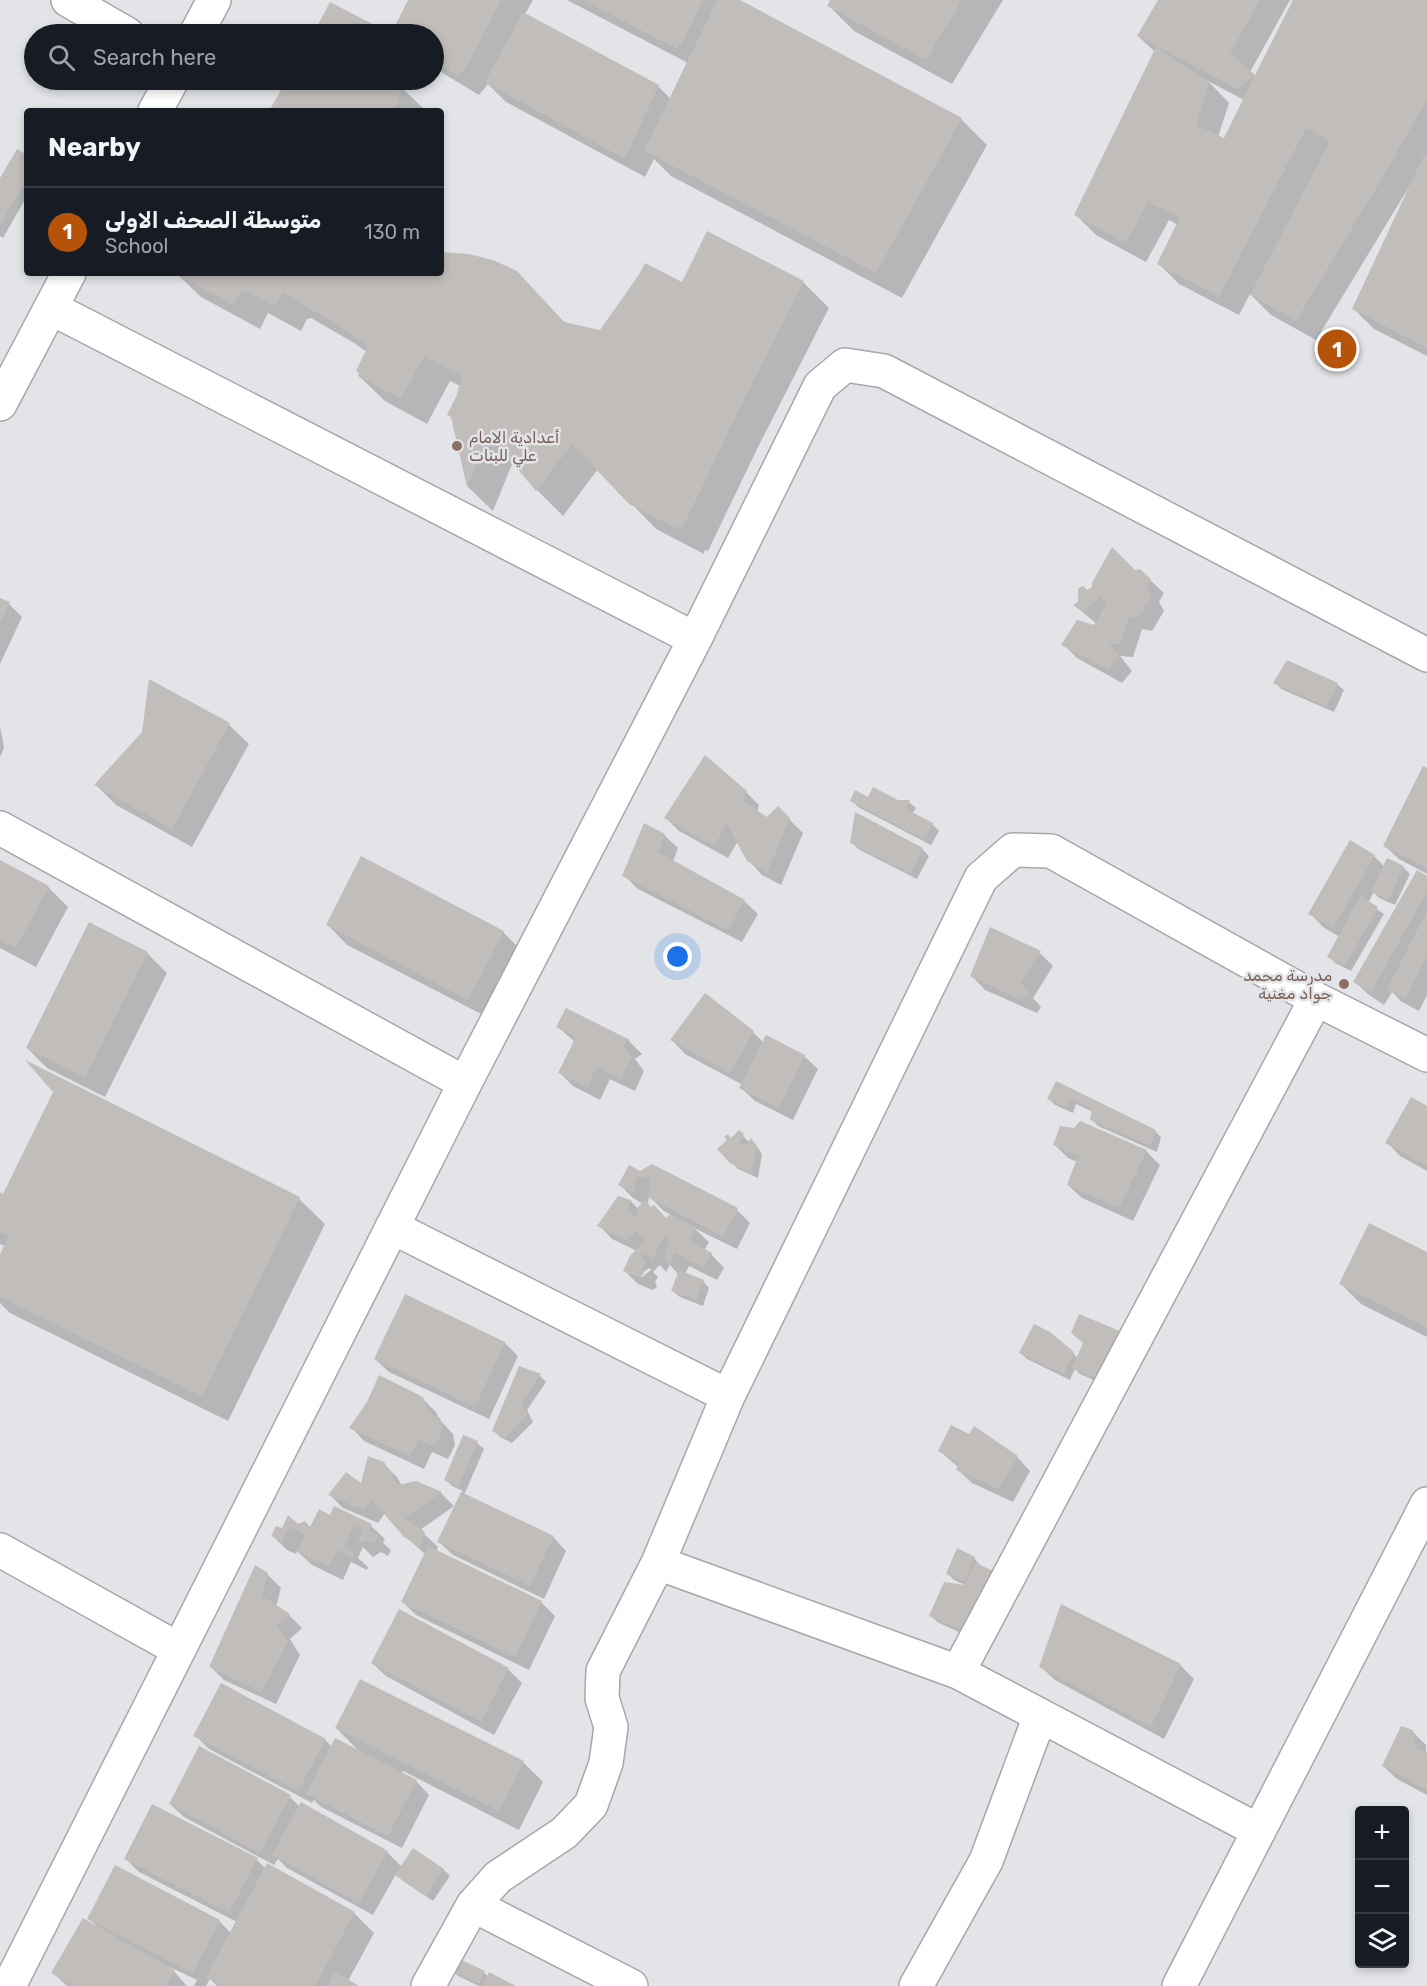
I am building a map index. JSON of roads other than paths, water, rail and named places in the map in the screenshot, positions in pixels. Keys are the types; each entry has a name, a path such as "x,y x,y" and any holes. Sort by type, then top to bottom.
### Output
{"street":[{"path":"68,0 110,24"},
{"path":"201,24 214,0"},
{"path":"157,108 167,90"},
{"path":"0,404 67,276"},
{"path":"51,308 695,639"},
{"path":"9,1986 465,1083 695,639 820,386 845,365 884,371 1427,655"},
{"path":"0,828 465,1083"},
{"path":"428,1986 473,1905 498,1877 564,1833 591,1804 606,1763 611,1726 602,1698 603,1671 658,1563 728,1396 981,878 1013,850 1051,851 1316,999 1427,1055"},
{"path":"958,1672 1316,999"},
{"path":"392,1227 728,1396"},
{"path":"1179,1986 1427,1504"},
{"path":"0,1550 178,1649"},
{"path":"658,1563 958,1672 1259,1831"},
{"path":"916,1986 986,1862 1040,1716"},
{"path":"473,1905 631,1986"}],"place":[{"name":"متوسطة الصحف الاولى","path":"1337,349"},
{"name":"أعدادية الامام علي للبنات","path":"457,446"},
{"name":"مدرسة محمد جواد مغنية","path":"1344,984"}]}
